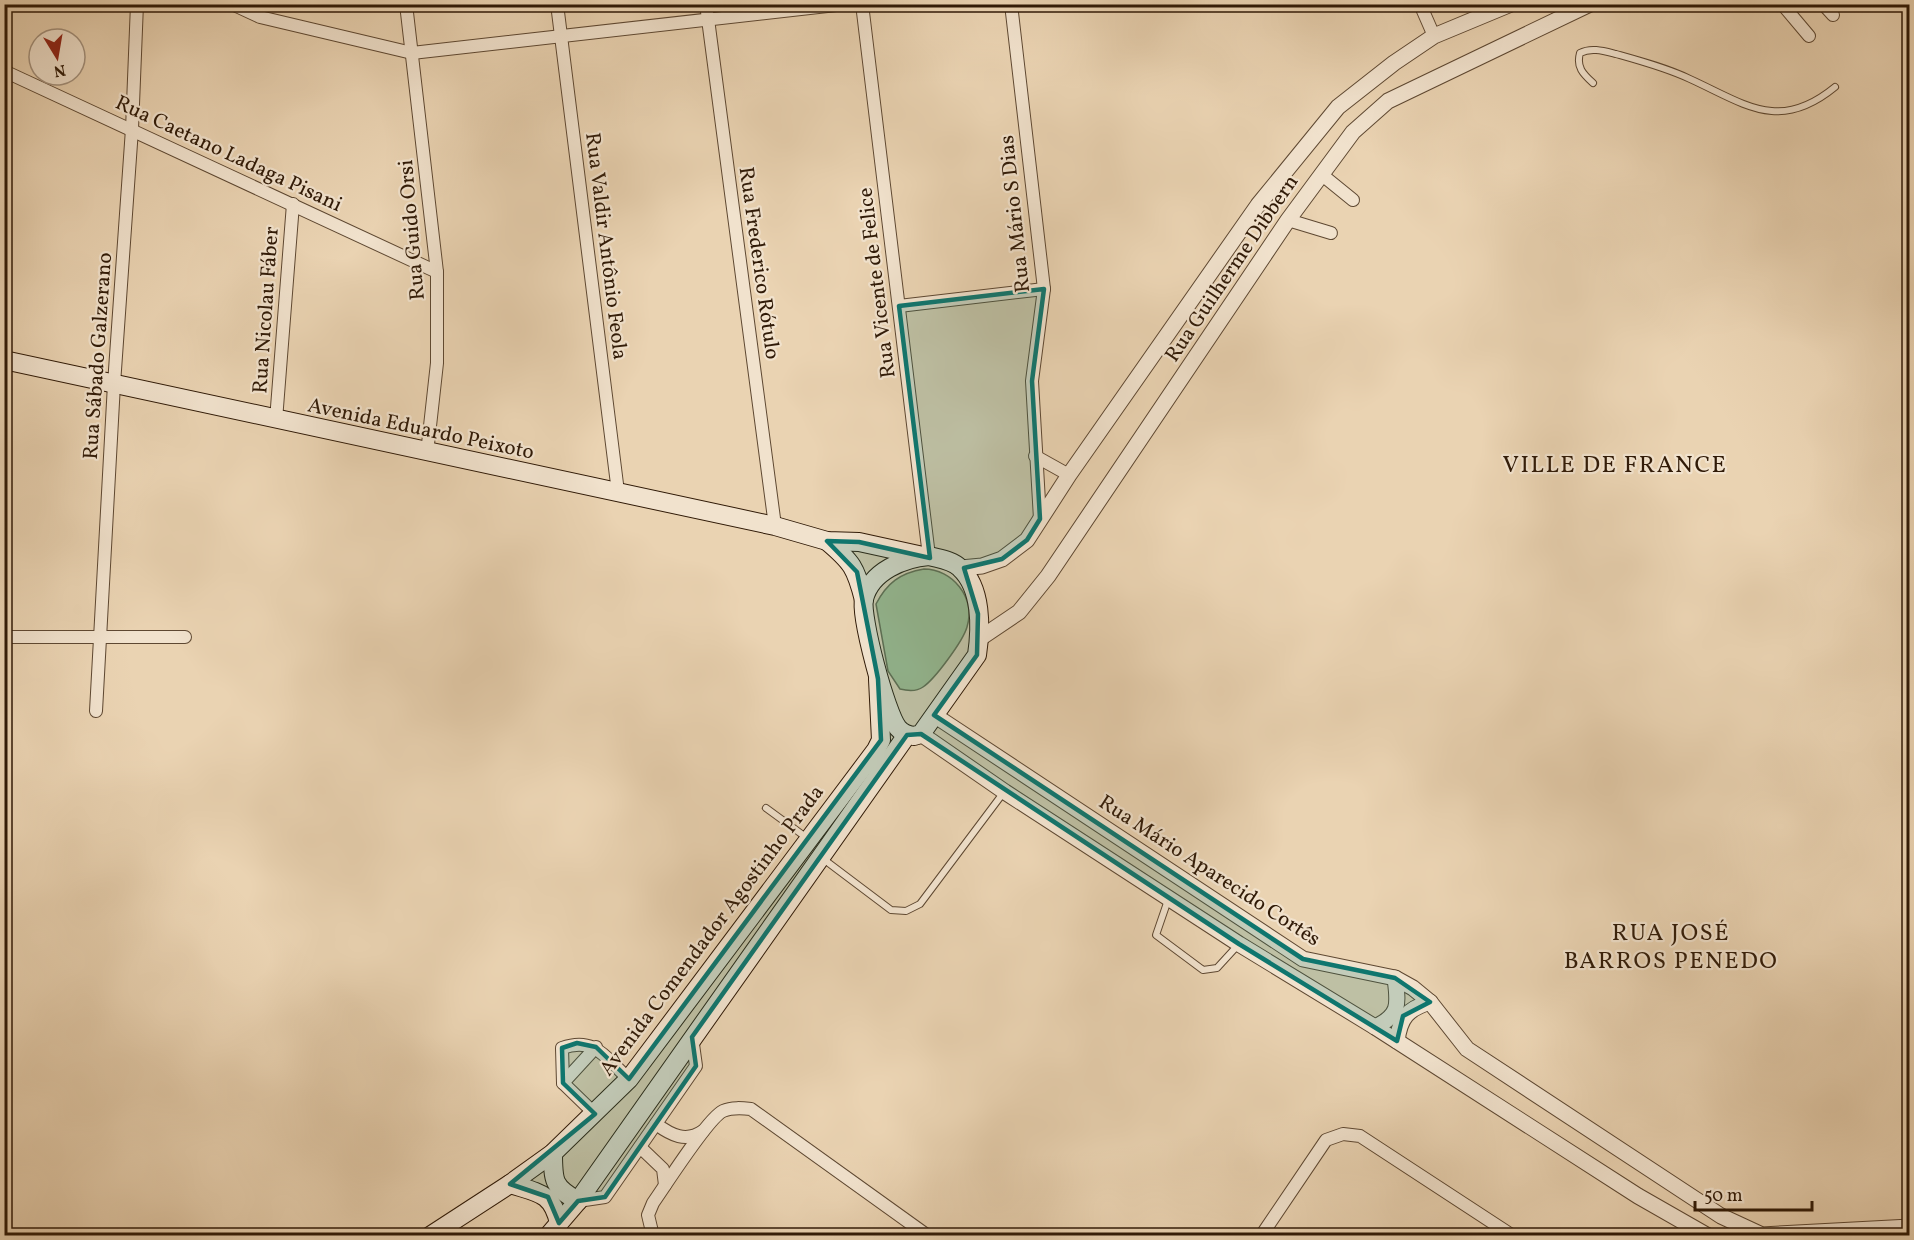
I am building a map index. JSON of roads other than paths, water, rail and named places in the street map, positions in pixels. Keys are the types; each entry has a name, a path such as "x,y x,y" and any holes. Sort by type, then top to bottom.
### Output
{"main road":[{"name":"Avenida Eduardo Peixoto","path":"4,360 427,453 775,526 827,541 859,542 926,556"},
{"name":"Avenida Eduardo Peixoto","path":"827,541 857,572 864,600"},
{"path":"926,556 950,561 961,568 975,595 979,639 976,655 934,715 914,734 893,722 878,680 864,600 873,584 886,570 903,560 926,556"},
{"name":"Avenida Comendador Agostinho Prada","path":"430,1236 553,1153 622,1077 876,750 881,740 878,680"},
{"name":"Avenida Comendador Agostinho Prada","path":"554,1229 578,1202 819,856 914,734"},
{"path":"553,1153 553,1176 557,1186 578,1202"},
{"path":"510,1184 548,1197 555,1205 554,1229"}],"street":[{"name":"Rua Sábado Galzerano","path":"96,711 114,384 132,129 137,4"},
{"path":"232,4 412,53 845,4"},
{"name":"Rua Guido Orsi","path":"406,4 437,272 436,363 427,453"},
{"name":"Rua Valdir Antônio Feola","path":"557,4 587,229 618,492"},
{"name":"Rua Frederico Rótulo","path":"706,4 775,526"},
{"name":"Rua Vicente de Felice","path":"862,4 899,306 926,556"},
{"name":"Rua Mário S Dias","path":"1011,4 1044,289 1032,381 1040,519"},
{"path":"1420,4 1434,36"},
{"name":"Rua Guilherme Dibbern","path":"961,568 982,566 1002,559 1027,540 1069,475 1292,162 1338,107 1394,63 1434,36 1511,4"},
{"name":"Rua Guilherme Dibbern","path":"979,639 1019,612 1048,576 1288,220 1353,132 1388,100 1590,4"},
{"path":"1782,4 1809,36"},
{"path":"1823,4 1833,15"},
{"name":"Rua Caetano Ladaga Pisani","path":"4,71 437,272"},
{"path":"1321,174 1353,200"},
{"name":"Rua Nicolau Fáber","path":"276,420 292,204"},
{"path":"1288,220 1331,233"},
{"path":"899,306 1044,289"},
{"path":"1035,456 1069,475"},
{"path":"4,637 185,637"},
{"name":"Rua Mário Aparecido Cortês","path":"934,715 1303,959 1395,978 1413,988 1430,1002 1467,1049 1721,1216 1762,1235 1910,1227"},
{"path":"914,734 1239,944 1375,1027 1638,1196 1708,1236"},
{"path":"1375,1027 1389,1020 1396,1010 1398,999 1395,978"},
{"path":"1397,1041 1403,1016 1414,1007 1430,1002"},
{"path":"578,1202 605,1197 656,1124 696,1066 692,1037"},
{"path":"592,1111 562,1083 562,1048 578,1042 596,1047 622,1077"},
{"path":"562,1083 596,1047"},
{"path":"653,1236 648,1215 652,1203 706,1128 722,1111 736,1108 751,1109 928,1236"},
{"path":"656,1124 672,1136 697,1135 706,1128"},
{"path":"1261,1236 1326,1140 1343,1134 1360,1136 1513,1236"},
{"path":"640,1147 663,1169 665,1185"}],"lane":[{"path":"1593,83 1582,73 1578,62 1580,53 1587,49 1610,53 1662,69 1690,79 1732,101 1768,111 1795,109 1812,102 1835,87"},
{"path":"819,856 891,910 906,911 920,904 1005,792"},
{"path":"766,808 807,838"},
{"path":"1169,897 1156,936 1203,970 1217,968 1239,944"},
{"path":"592,1111 609,1087"}],"district":[{"name":"VILLE DE FRANCE","path":"1615,464"},
{"name":"RUA JOSÉ BARROS PENEDO","path":"1671,946"}]}
